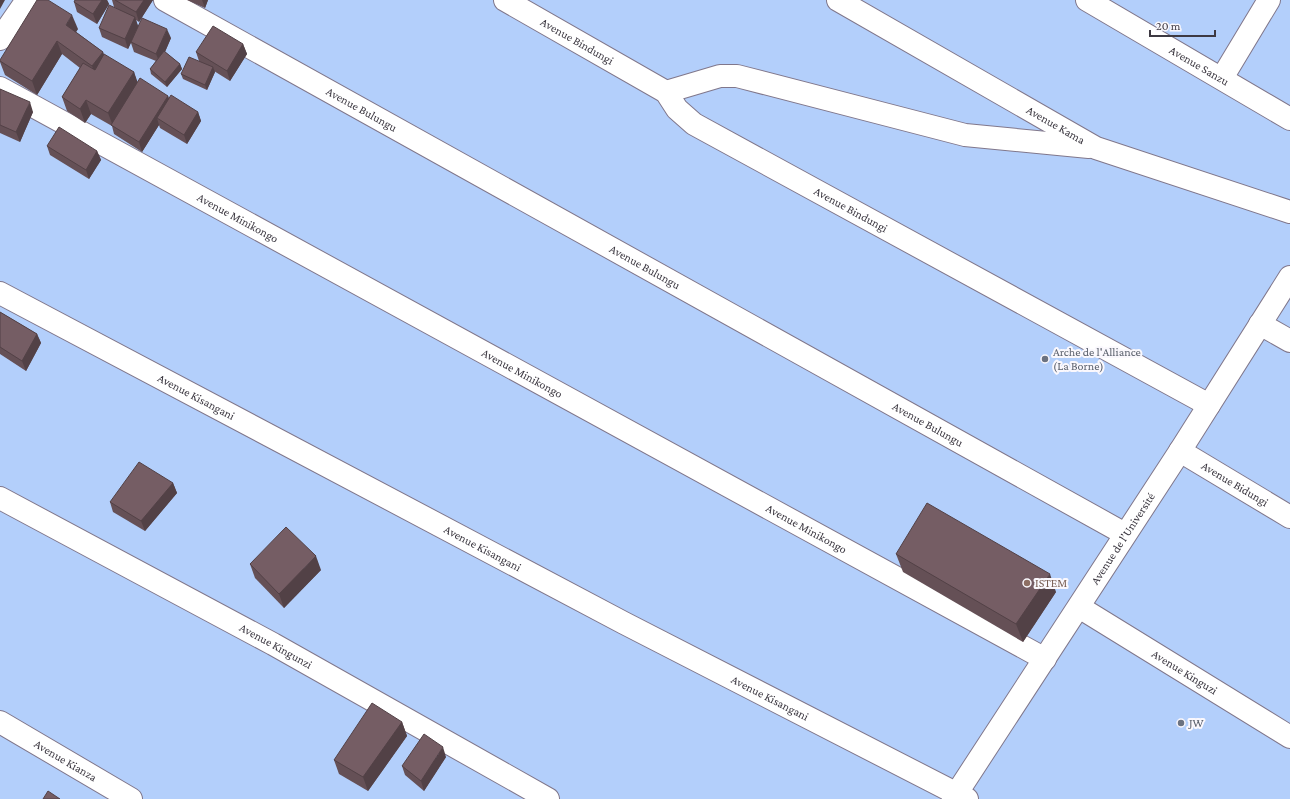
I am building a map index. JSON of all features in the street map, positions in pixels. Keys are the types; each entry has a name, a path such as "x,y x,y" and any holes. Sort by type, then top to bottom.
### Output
{"street":[{"path":"0,39 27,0"},
{"name":"Avenue Bulungu","path":"165,0 1125,534"},
{"name":"Avenue Bindungi","path":"505,0 666,92 677,109 694,124 1209,405"},
{"name":"Avenue Kama","path":"838,0 1096,148 1290,212"},
{"name":"Avenue Sanzu","path":"1087,0 1290,119"},
{"path":"1222,78 1269,0"},
{"path":"666,92 720,76 737,76 965,135 1096,148"},
{"name":"Avenue Minikongo","path":"0,88 1044,659"},
{"name":"Avenue de l’Université","path":"959,797 1044,659 1180,451 1290,277"},
{"name":"Avenue Kisangani","path":"0,293 624,623 959,797"},
{"path":"1260,324 1290,341"},
{"name":"Avenue Bidungi","path":"1180,451 1290,517"},
{"name":"Avenue Kingunzi","path":"0,498 273,644 548,799"},
{"name":"Avenue Kinguzi","path":"1079,607 1290,737"},
{"name":"Avenue Kianza","path":"0,722 131,799"}],"water":[{"path":"0,0 1290,0 1290,799 0,799"}],"building":[{"path":"37,0 48,0 72,15 66,25 103,52 92,66 57,41 32,81 0,61"},
{"path":"75,0 102,0 93,14 74,2"},
{"path":"115,0 144,0 136,12"},
{"path":"109,5 135,17 125,39 99,28"},
{"path":"142,18 167,29 156,54 131,42"},
{"path":"213,26 243,44 227,71 196,52"},
{"path":"164,51 180,64 165,82 150,69"},
{"path":"104,54 134,72 108,113 86,100 80,109 62,97 83,63 95,70"},
{"path":"189,57 213,67 205,85 181,74"},
{"path":"140,78 168,96 139,142 111,125"},
{"path":"0,89 30,102 16,132 0,125"},
{"path":"171,95 198,112 184,135 157,118"},
{"path":"59,127 97,151 86,170 47,146"},
{"path":"0,312 37,334 22,361 0,347"},
{"path":"139,462 173,483 141,521 110,502"},
{"path":"927,503 1050,574 1016,624 896,554"},
{"path":"286,527 316,556 279,594 250,564"},
{"path":"372,703 402,722 363,777 334,760"},
{"path":"424,734 443,747 421,781 402,766"},
{"path":"48,791 60,799 43,799"}],"place":[{"name":"Arche de l'Alliance (La Borne)","path":"1045,359"},
{"name":"ISTEM","path":"1027,583"},
{"name":"JW","path":"1181,723"}]}
